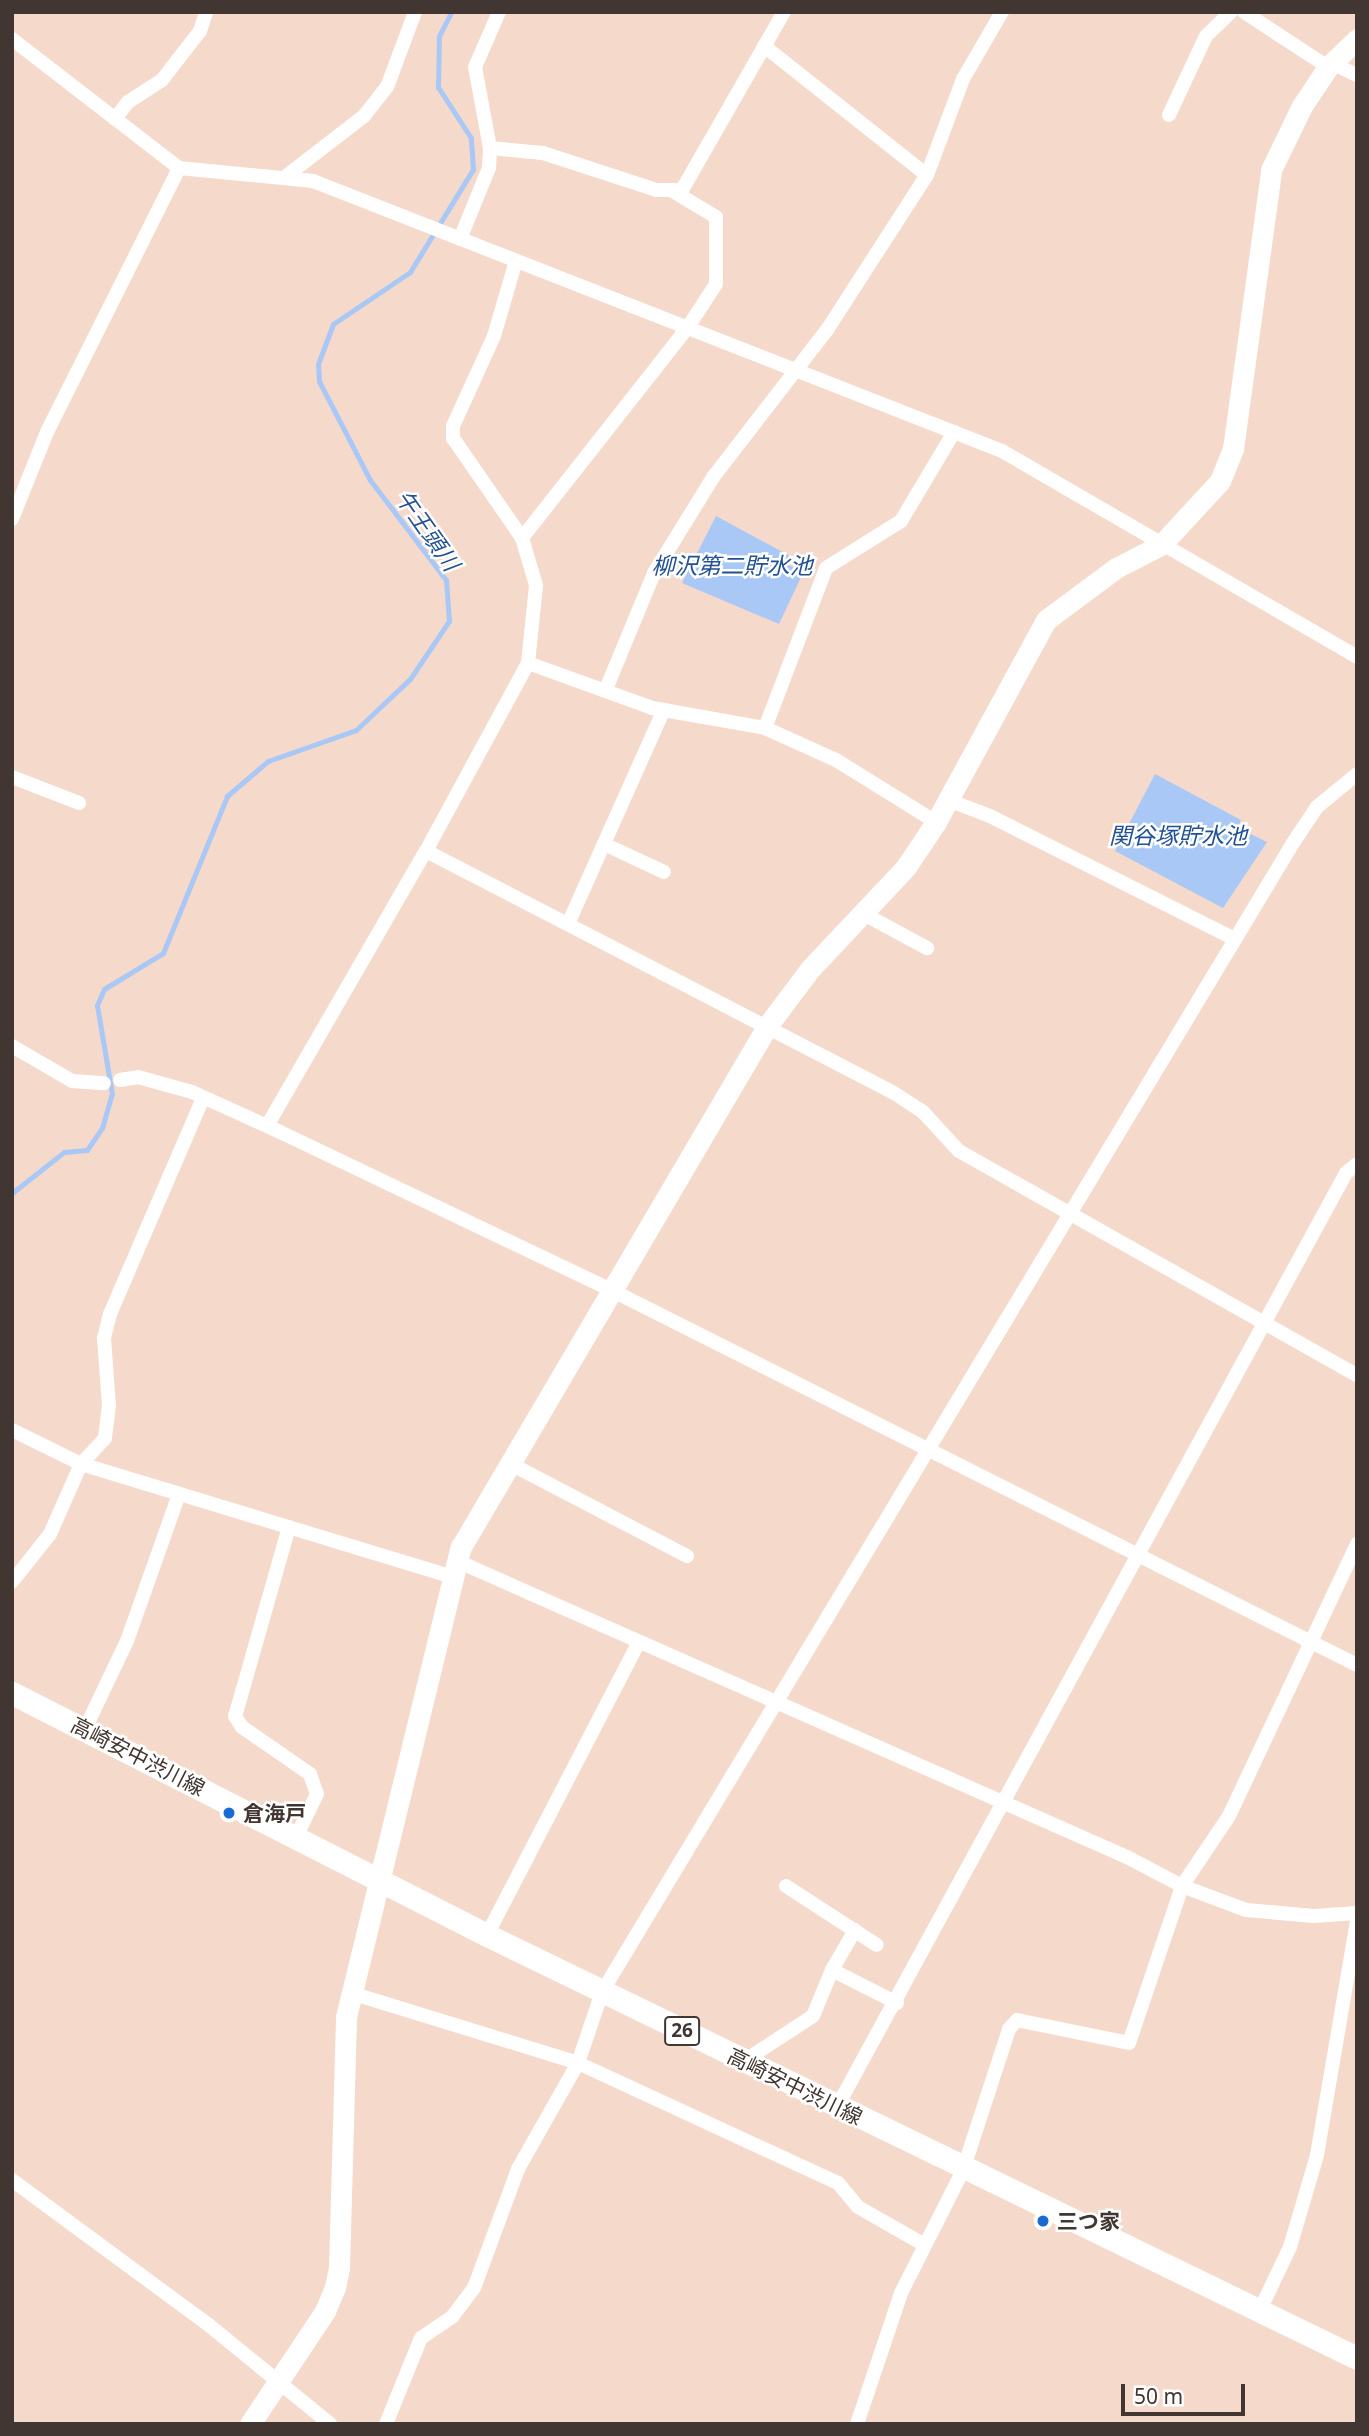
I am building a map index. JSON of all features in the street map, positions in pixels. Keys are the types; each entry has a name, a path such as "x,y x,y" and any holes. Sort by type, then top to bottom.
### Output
{"main road":[{"name":"高崎安中渋川線","path":"12,1693 297,1835 379,1880 602,1992 963,2170 1357,2358"}],"street":[{"path":"116,118 128,102 162,80 200,31 206,12"},
{"path":"285,177 364,116 387,86 415,12"},
{"path":"455,238 489,168 490,148 475,67 499,12"},
{"path":"490,148 543,153 656,190 682,190 784,12"},
{"path":"606,689 654,573 715,476 827,330 928,175 963,79 1002,12"},
{"path":"1169,115 1206,36 1231,12"},
{"path":"1244,12 1331,66 1357,75"},
{"path":"12,38 179,168 313,181 797,368 954,432 1060,483 1161,545 1357,657"},
{"path":"250,2424 325,2311 339,2268 343,2050 351,1993 454,1569 509,1463 768,1025 810,969 864,914 936,822 1046,621 1116,568 1161,545 1207,498 1228,464 1271,170 1290,127 1331,66 1357,39"},
{"path":"764,46 928,175"},
{"path":"12,519 47,432 179,168"},
{"path":"522,538 688,327 716,284 716,217 671,190"},
{"path":"267,1126 426,851 527,663 536,585 522,538 453,438 453,426 494,335 516,261"},
{"path":"765,728 826,568 901,521 954,432"},
{"path":"527,663 664,709 765,728 836,760 936,822"},
{"path":"568,924 664,709"},
{"path":"386,2424 421,2338 452,2317 474,2288 518,2169 578,2063 602,1992 1069,1212 1317,807 1357,774"},
{"path":"12,777 79,803"},
{"path":"948,800 990,816 1236,939"},
{"path":"604,844 664,872"},
{"path":"426,851 768,1025 894,1093 923,1112 959,1151 1357,1375"},
{"path":"864,914 927,948"},
{"path":"12,1046 72,1081 104,1083"},
{"path":"120,1080 138,1077 203,1098 267,1126 611,1290 1137,1557 1357,1665"},
{"path":"12,1582 50,1534 81,1464 105,1438 110,1406 104,1338 110,1314 203,1098"},
{"path":"837,2107 897,2003 1346,1173 1357,1164"},
{"path":"12,1430 81,1464 289,1527 454,1569 639,1642 1182,1886 1246,1910 1314,1916 1357,1913"},
{"path":"509,1463 687,1556"},
{"path":"85,1729 127,1641 178,1494"},
{"path":"289,1527 235,1716 242,1727 310,1774 317,1794 297,1835"},
{"path":"857,2424 922,2244 963,2170 1009,2029 1017,2020 1129,2043 1182,1886 1229,1816 1357,1544"},
{"path":"487,1935 639,1642"},
{"path":"786,1886 877,1945"},
{"path":"1259,2312 1290,2247 1317,2154 1357,1921"},
{"path":"744,2061 813,2016 832,1970 855,1930"},
{"path":"832,1970 897,2003"},
{"path":"351,1993 578,2063 838,2183 858,2207 922,2244"},
{"path":"12,2180 280,2382 330,2424"}],"water":[{"name":"柳沢第二貯水池","path":"716,516 790,556 787,564 803,573 779,624 682,583"},
{"name":"関谷塚貯水池","path":"1155,774 1241,820 1238,828 1267,842 1223,908 1115,851"}],"waterway":[{"name":"午王頭川","path":"12,1193 64,1152 87,1150 102,1128 112,1094 97,1005 104,989 163,953 227,796 268,761 356,730 410,679 449,621 446,580 370,480 319,381 318,364 333,324 410,272 473,169 471,138 438,87 439,36 451,12"}],"place":[{"name":"倉海戸","path":"229,1813"},
{"name":"三つ家","path":"1043,2221"}]}
